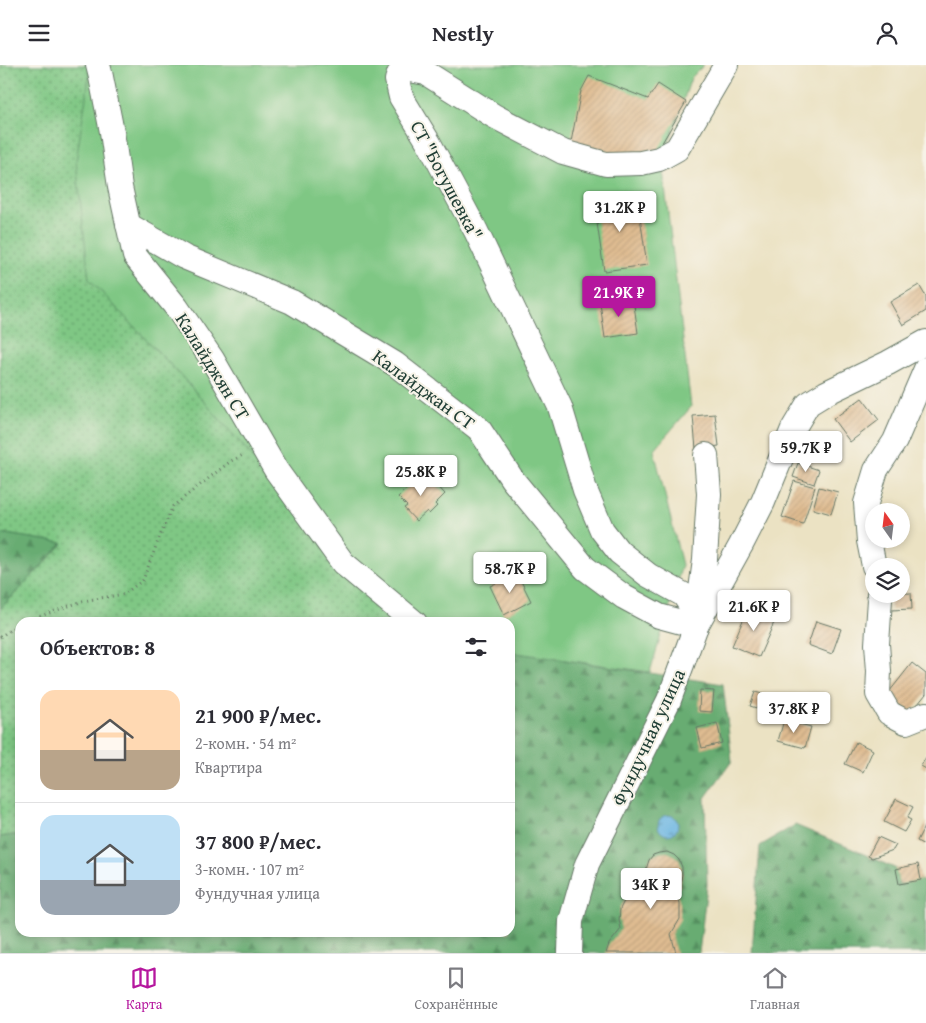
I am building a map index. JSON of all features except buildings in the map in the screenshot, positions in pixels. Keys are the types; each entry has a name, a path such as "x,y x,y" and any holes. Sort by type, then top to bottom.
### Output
{"street":[{"name":"Калайджян СТ","path":"98,65 112,132 120,187 136,256 177,308 212,359 276,470 343,563 408,617"},
{"name":"СТ \"Богушевка\"","path":"696,626 691,606 684,595 648,575 619,552 602,530 585,490 560,407 476,231 429,143 401,97 396,80 404,69 426,73 494,116 563,152 606,164 641,163 659,159 677,149 726,65"},
{"name":"Калайджан СТ","path":"128,225 184,257 292,302 395,364 479,429 512,479 584,568 624,597 659,616 696,626"},
{"name":"Фундучная улица","path":"570,953 571,921 587,864 669,701 696,626 763,502 793,429 808,404 826,393 926,343"},
{"path":"872,558 866,503 876,470 895,441 926,369"},
{"path":"696,626 705,560 708,494 706,455"},
{"path":"880,603 877,644 878,694 889,713 906,722 926,714"}],"path":[{"path":"37,617 83,601 124,594 130,590 143,580 174,505 231,461 262,446"},
{"path":"0,637 15,626"}],"green space":[{"path":"0,65 91,65 89,279 185,380 289,498 388,585 391,617 15,617 15,835 0,837 0,609 63,544 0,533"},
{"path":"91,65 704,65 691,78 662,162 691,407 654,450 682,565 650,672 515,653 515,617 391,617 388,585 336,566 289,498 185,380 89,279 76,161"},
{"path":"0,533 63,543 0,609"},
{"path":"515,653 723,684 732,761 705,798 707,885 699,953 0,953 0,837 15,835 15,937 515,937"},
{"path":"795,825 925,882 926,953 752,953 760,846"}],"water":[{"path":"668,815 675,818 678,825 675,832 668,835 661,832 658,825 661,818"}]}
